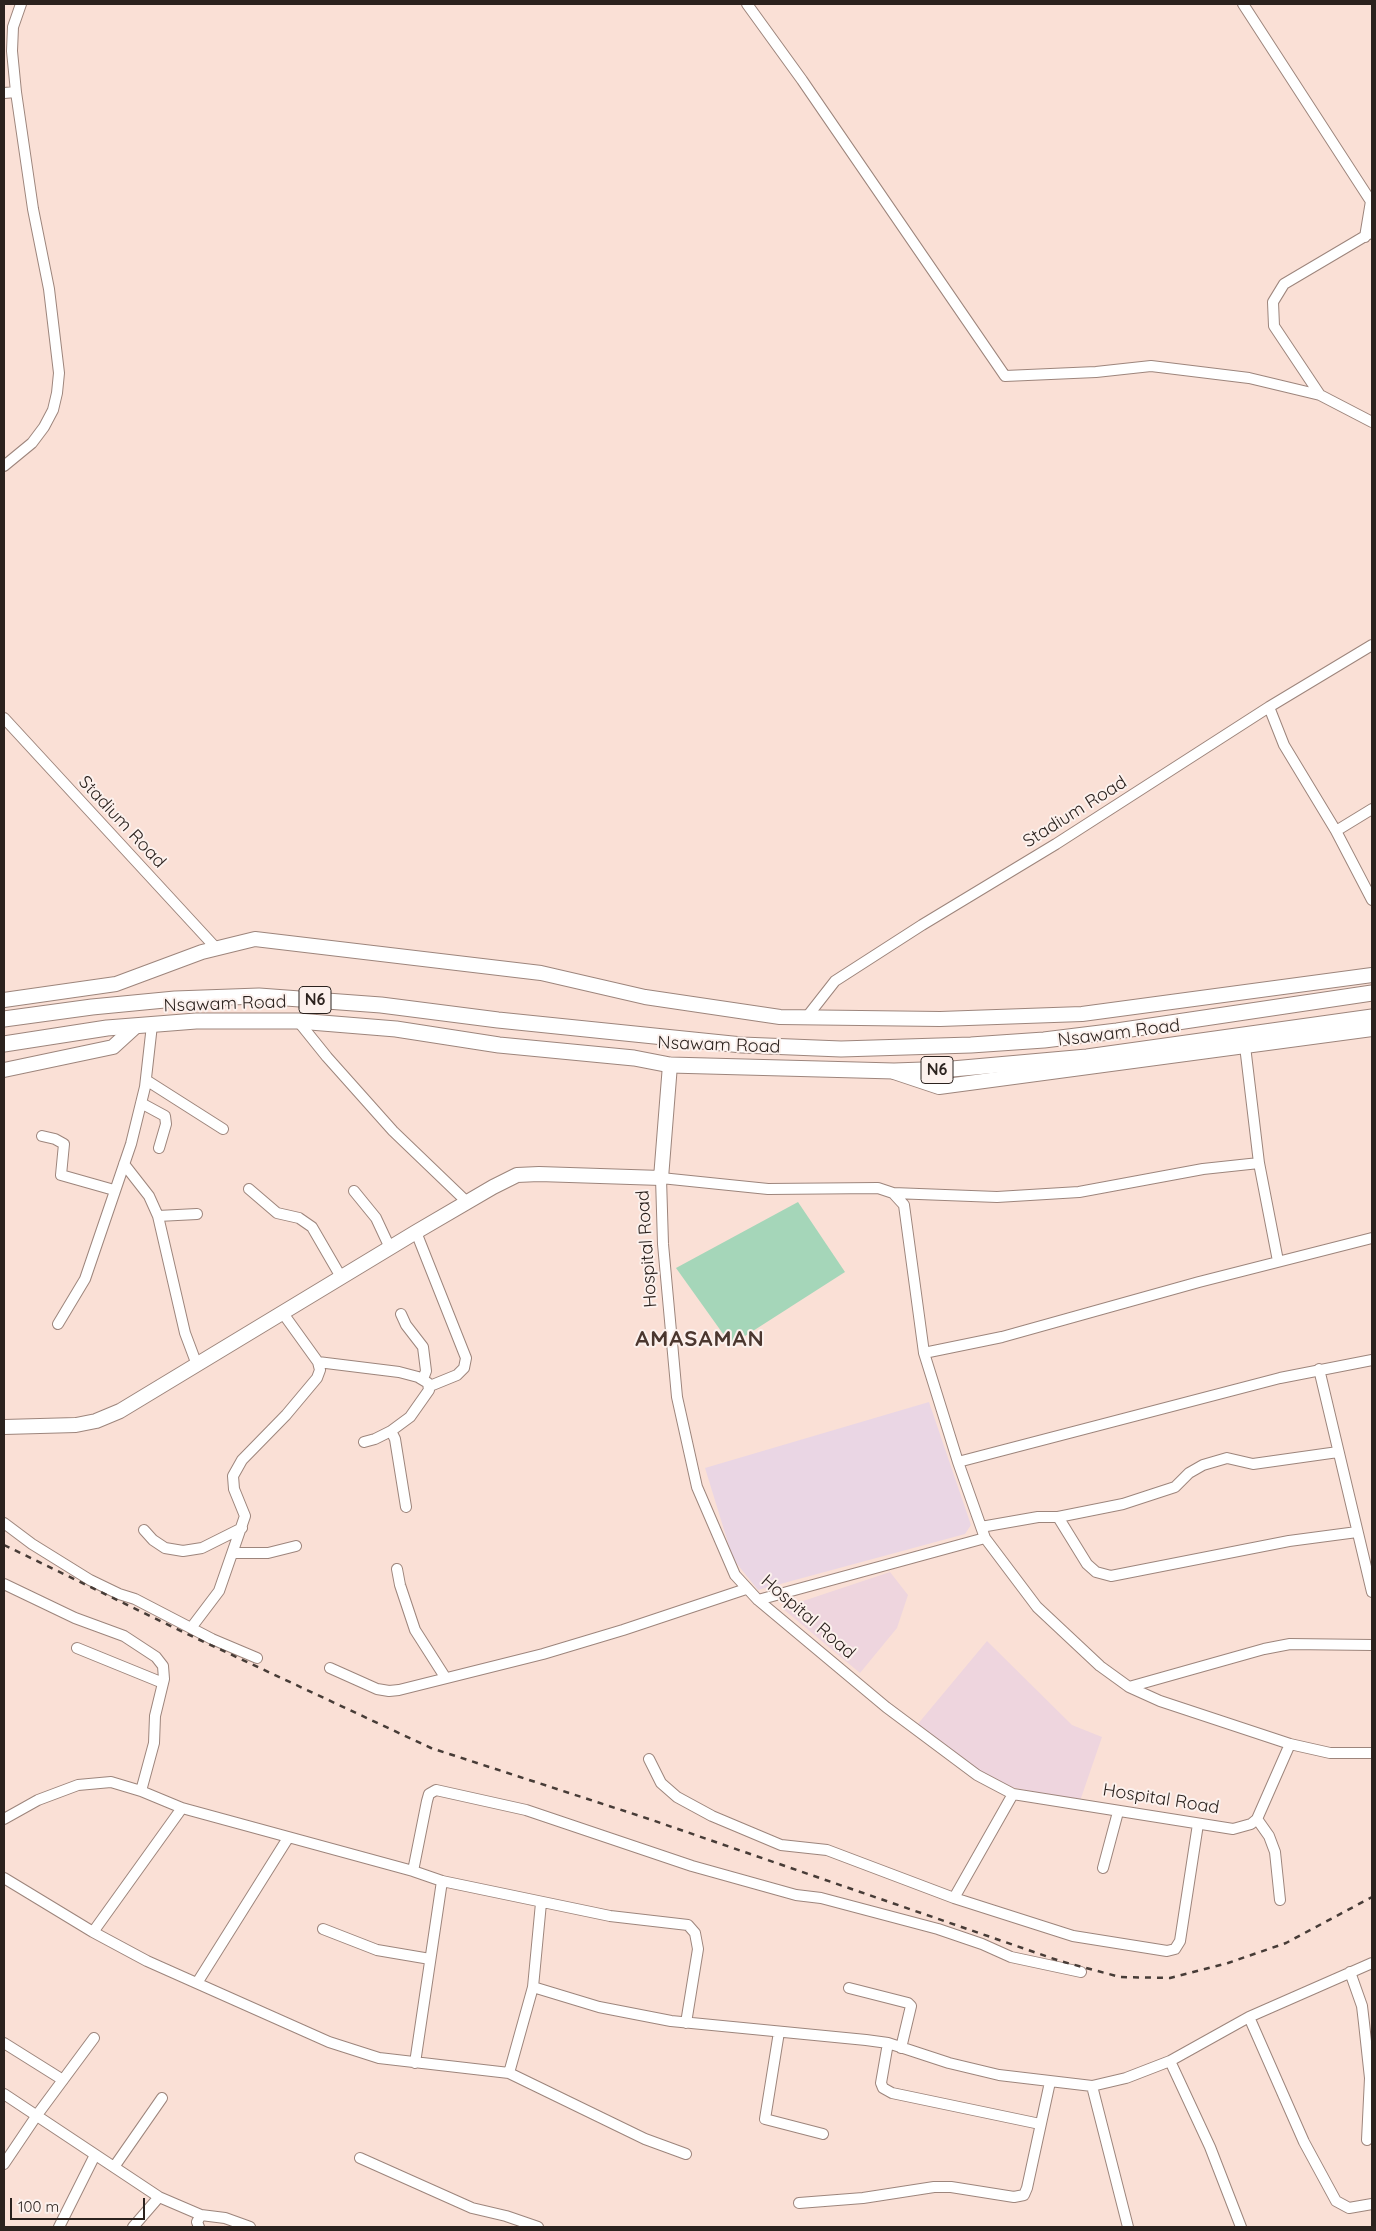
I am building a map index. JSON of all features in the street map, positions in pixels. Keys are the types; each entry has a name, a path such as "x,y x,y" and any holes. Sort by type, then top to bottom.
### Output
{"highway":[{"name":"Nsawam Road","path":"4,1019 92,1006 175,999 259,996 381,1005 498,1020 742,1045 841,1049 971,1045 1044,1040 1372,993"},
{"name":"Nsawam Road","path":"4,1044 107,1028 196,1021 298,1021 396,1028 499,1044 634,1058 670,1065 894,1072 952,1069 1087,1057 1372,1017"}],"main road":[{"path":"4,1000 116,984 216,948 255,939 541,973 645,997 780,1017 806,1018 940,1020 1082,1014 1372,975"},
{"path":"4,1070 113,1047 136,1026"},
{"path":"894,1072 939,1087 1372,1029"},
{"name":"Hospital Road","path":"661,1178 670,1065"},
{"path":"4,1427 76,1425 96,1421 120,1411 416,1232 517,1175 661,1178"}],"street":[{"path":"4,466 32,443 44,427 55,402 59,373 49,289 33,209 16,92 12,51 13,27 21,4"},
{"path":"747,4 802,80 1005,376 1096,372 1150,366 1248,378 1320,395 1372,422"},
{"path":"1243,4 1372,202 1369,235 1284,284 1273,302 1274,326 1320,395"},
{"path":"4,93 16,92"},
{"name":"Stadium Road","path":"806,1018 835,981 922,925 1056,844 1269,707 1372,645"},
{"path":"1269,707 1284,745 1336,831 1372,900"},
{"name":"Stadium Road","path":"4,718 216,948"},
{"path":"1336,831 1372,809"},
{"path":"298,1021 327,1057 394,1131 468,1202"},
{"path":"58,1324 85,1279 124,1164 146,1080 152,1025"},
{"path":"1245,1046 1259,1163 1278,1261"},
{"path":"146,1080 222,1129"},
{"path":"141,1103 165,1116 166,1124 159,1148"},
{"path":"42,1136 55,1139 64,1144 61,1175 114,1190"},
{"path":"661,1178 768,1188 878,1188 893,1193 997,1197 1079,1192 1203,1169 1259,1163"},
{"path":"124,1164 150,1196 158,1216 185,1333 197,1365"},
{"name":"Hospital Road","path":"661,1178 663,1244 677,1397 697,1487 732,1567 746,1589 829,1661 946,1753 977,1775 1013,1794 1234,1829 1251,1824 1257,1818"},
{"path":"249,1189 276,1213 298,1218 312,1227 341,1277"},
{"path":"354,1191 376,1218 390,1248"},
{"path":"893,1193 904,1205 924,1353 958,1462 985,1538 1037,1607 1100,1666 1129,1687 1160,1701 1290,1744 1330,1753 1372,1752"},
{"path":"158,1216 197,1214"},
{"path":"318,1362 399,1372 426,1383 457,1375 464,1368 466,1358 416,1232"},
{"path":"924,1353 1002,1337 1278,1261 1372,1238"},
{"path":"190,1628 219,1592 246,1516 234,1488 233,1476 242,1460 286,1415 317,1378 320,1370 318,1362 282,1312"},
{"path":"364,1442 391,1431 410,1417 426,1383 423,1347 406,1325 401,1314"},
{"path":"958,1462 1319,1369 1372,1360"},
{"path":"1319,1369 1372,1592"},
{"path":"391,1431 406,1507"},
{"path":"981,1527 1038,1517 1058,1517 1123,1504 1175,1487 1196,1469 1227,1458 1253,1464 1338,1452"},
{"path":"1058,1517 1087,1564 1096,1572 1111,1576 1289,1541 1357,1532"},
{"path":"4,1523 32,1544 90,1580 119,1594 135,1599 190,1628 257,1658"},
{"path":"144,1530 153,1540 166,1548 183,1551 202,1548 242,1528"},
{"path":"758,1600 985,1538"},
{"path":"234,1553 268,1553 296,1546"},
{"path":"397,1568 400,1584 416,1630 445,1678"},
{"path":"4,1584 75,1618 124,1636 156,1657 163,1666 163,1683 155,1716 154,1743 141,1791"},
{"path":"330,1668 360,1683 389,1692 572,1645 746,1589"},
{"path":"1129,1687 1264,1649 1290,1644 1372,1645"},
{"path":"77,1648 163,1683"},
{"path":"1280,1900 1276,1852 1269,1836 1257,1818 1290,1744"},
{"path":"649,1758 661,1783 677,1797 712,1816 781,1845 827,1850 954,1898 1073,1936 1167,1951 1175,1949 1180,1941 1198,1824"},
{"path":"4,1819 38,1800 78,1785 110,1782 141,1791 182,1808 413,1871 442,1881 610,1916 688,1925 695,1933 698,1949 686,2023"},
{"path":"413,1871 429,1794 436,1790 526,1810 692,1866 796,1895 821,1898 938,1929 982,1944 1011,1957 1081,1972"},
{"path":"954,1898 1013,1794"},
{"path":"93,1932 182,1808"},
{"path":"1103,1868 1118,1812"},
{"path":"196,1983 288,1838"},
{"path":"4,1878 93,1932 196,1983 329,2042 379,2058 509,2073 645,2139 686,2154"},
{"path":"415,2063 442,1881"},
{"path":"509,2073 533,1986 541,1903"},
{"path":"323,1930 377,1950 430,1959"},
{"path":"533,1986 599,2007 686,2023 888,2043 999,2075 1092,2086 1126,2078 1170,2061 1249,2017 1372,1963"},
{"path":"1350,1972 1362,2006 1370,2078 1367,2140"},
{"path":"849,1988 908,2003 911,2006 912,2010 901,2048"},
{"path":"1249,2017 1304,2142 1336,2201 1349,2208 1372,2204"},
{"path":"779,2032 765,2119 823,2134"},
{"path":"4,2164 36,2115 94,2038"},
{"path":"4,2043 63,2080"},
{"path":"888,2043 881,2083 883,2088 892,2093 1040,2124"},
{"path":"1170,2061 1210,2146 1241,2227"},
{"path":"799,2203 863,2198 934,2187 951,2187 1014,2197 1024,2195 1050,2082"},
{"path":"1092,2086 1128,2227"},
{"path":"4,2094 159,2198 201,2215 225,2218 250,2227"},
{"path":"114,2168 162,2098"},
{"path":"59,2227 95,2155"},
{"path":"360,2158 472,2208 506,2216 538,2227"},
{"path":"133,2227 159,2198"},
{"path":"199,2227 198,2222 201,2215"}],"shaded area":[{"path":"929,1402 971,1525 965,1534 758,1590 733,1559 705,1468"},
{"path":"890,1572 908,1595 897,1628 860,1673 782,1608"},
{"path":"987,1641 1072,1725 1102,1737 1080,1801 1001,1785 984,1779 917,1725"}],"green space":[{"path":"798,1202 845,1272 731,1345 676,1268"}],"railway":[{"path":"4,1545 185,1633 431,1748 649,1819 1060,1961 1120,1977 1170,1978 1228,1963 1286,1943 1372,1897"}],"district":[{"name":"AMASAMAN","path":"700,1339"}]}
